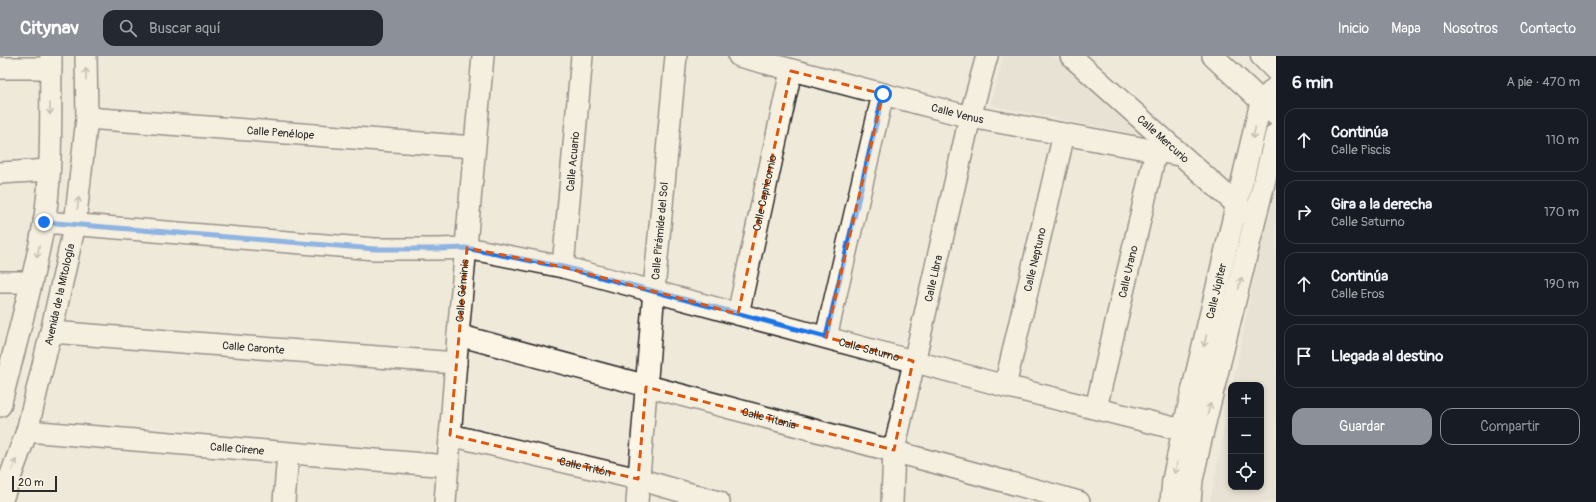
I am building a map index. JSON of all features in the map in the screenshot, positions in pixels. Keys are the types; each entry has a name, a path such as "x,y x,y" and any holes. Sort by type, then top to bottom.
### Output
{"highway":[{"path":"1262,56 1276,70"}],"street":[{"name":"Avenida de la Mitología","path":"1,502 27,431 52,332 75,224 87,118 86,56"},
{"name":"Calle Géminis","path":"445,502 482,56"},
{"name":"Calle Acuario","path":"563,267 582,56"},
{"name":"Calle Pirámide del Sol","path":"637,502 654,290 676,56"},
{"name":"Calle Venus","path":"739,56 791,71 970,117 1064,134 1158,144 1180,154"},
{"name":"Calle Libra","path":"892,502 894,450 970,117 987,56"},
{"name":"Calle Mercurio","path":"1071,56 1158,144"},
{"path":"1213,56 1276,116"},
{"path":"0,68 51,62 49,170 44,222 32,282 1,396"},
{"name":"Calle Capricornio","path":"738,314 791,71"},
{"path":"1261,102 1276,87"},
{"path":"826,337 883,94"},
{"name":"Calle Júpiter","path":"1190,502 1193,433 1238,206 1261,102"},
{"name":"Calle Penélope","path":"87,118 474,147"},
{"name":"Calle Neptuno","path":"1005,386 1064,134"},
{"name":"Calle Júpiter","path":"1171,502 1173,480 1193,433 1255,221 1276,134"},
{"name":"Calle Urano","path":"1096,408 1158,144"},
{"name":"Calle Mercurio","path":"1180,154 1255,221"},
{"path":"0,173 49,170"},
{"name":"Calle Saturno","path":"44,222 375,249 466,248 563,267 654,290 1005,386 1193,433"},
{"path":"0,282 32,282"},
{"name":"Calle Caronte","path":"52,332 456,363"},
{"name":"Calle Titania","path":"458,335 646,387 894,450 1079,502"},
{"name":"Calle Cirene","path":"27,431 288,454 448,466"},
{"name":"Calle Tritón","path":"450,435 638,479 719,502"},
{"path":"284,502 288,454"}],"highlighted area":[{"path":"791,71 883,94 826,337 913,361 894,450 646,387 638,479 450,435 467,248 563,267 738,314"}],"shaded area":[{"path":"1003,56 1053,56 1143,136 990,105"},
{"path":"1276,164 1276,502 1210,502 1228,409 1228,490 1264,490 1264,382 1234,382"}],"route":[{"path":"44,222 375,249 466,248 563,267 826,337 883,94"}]}
